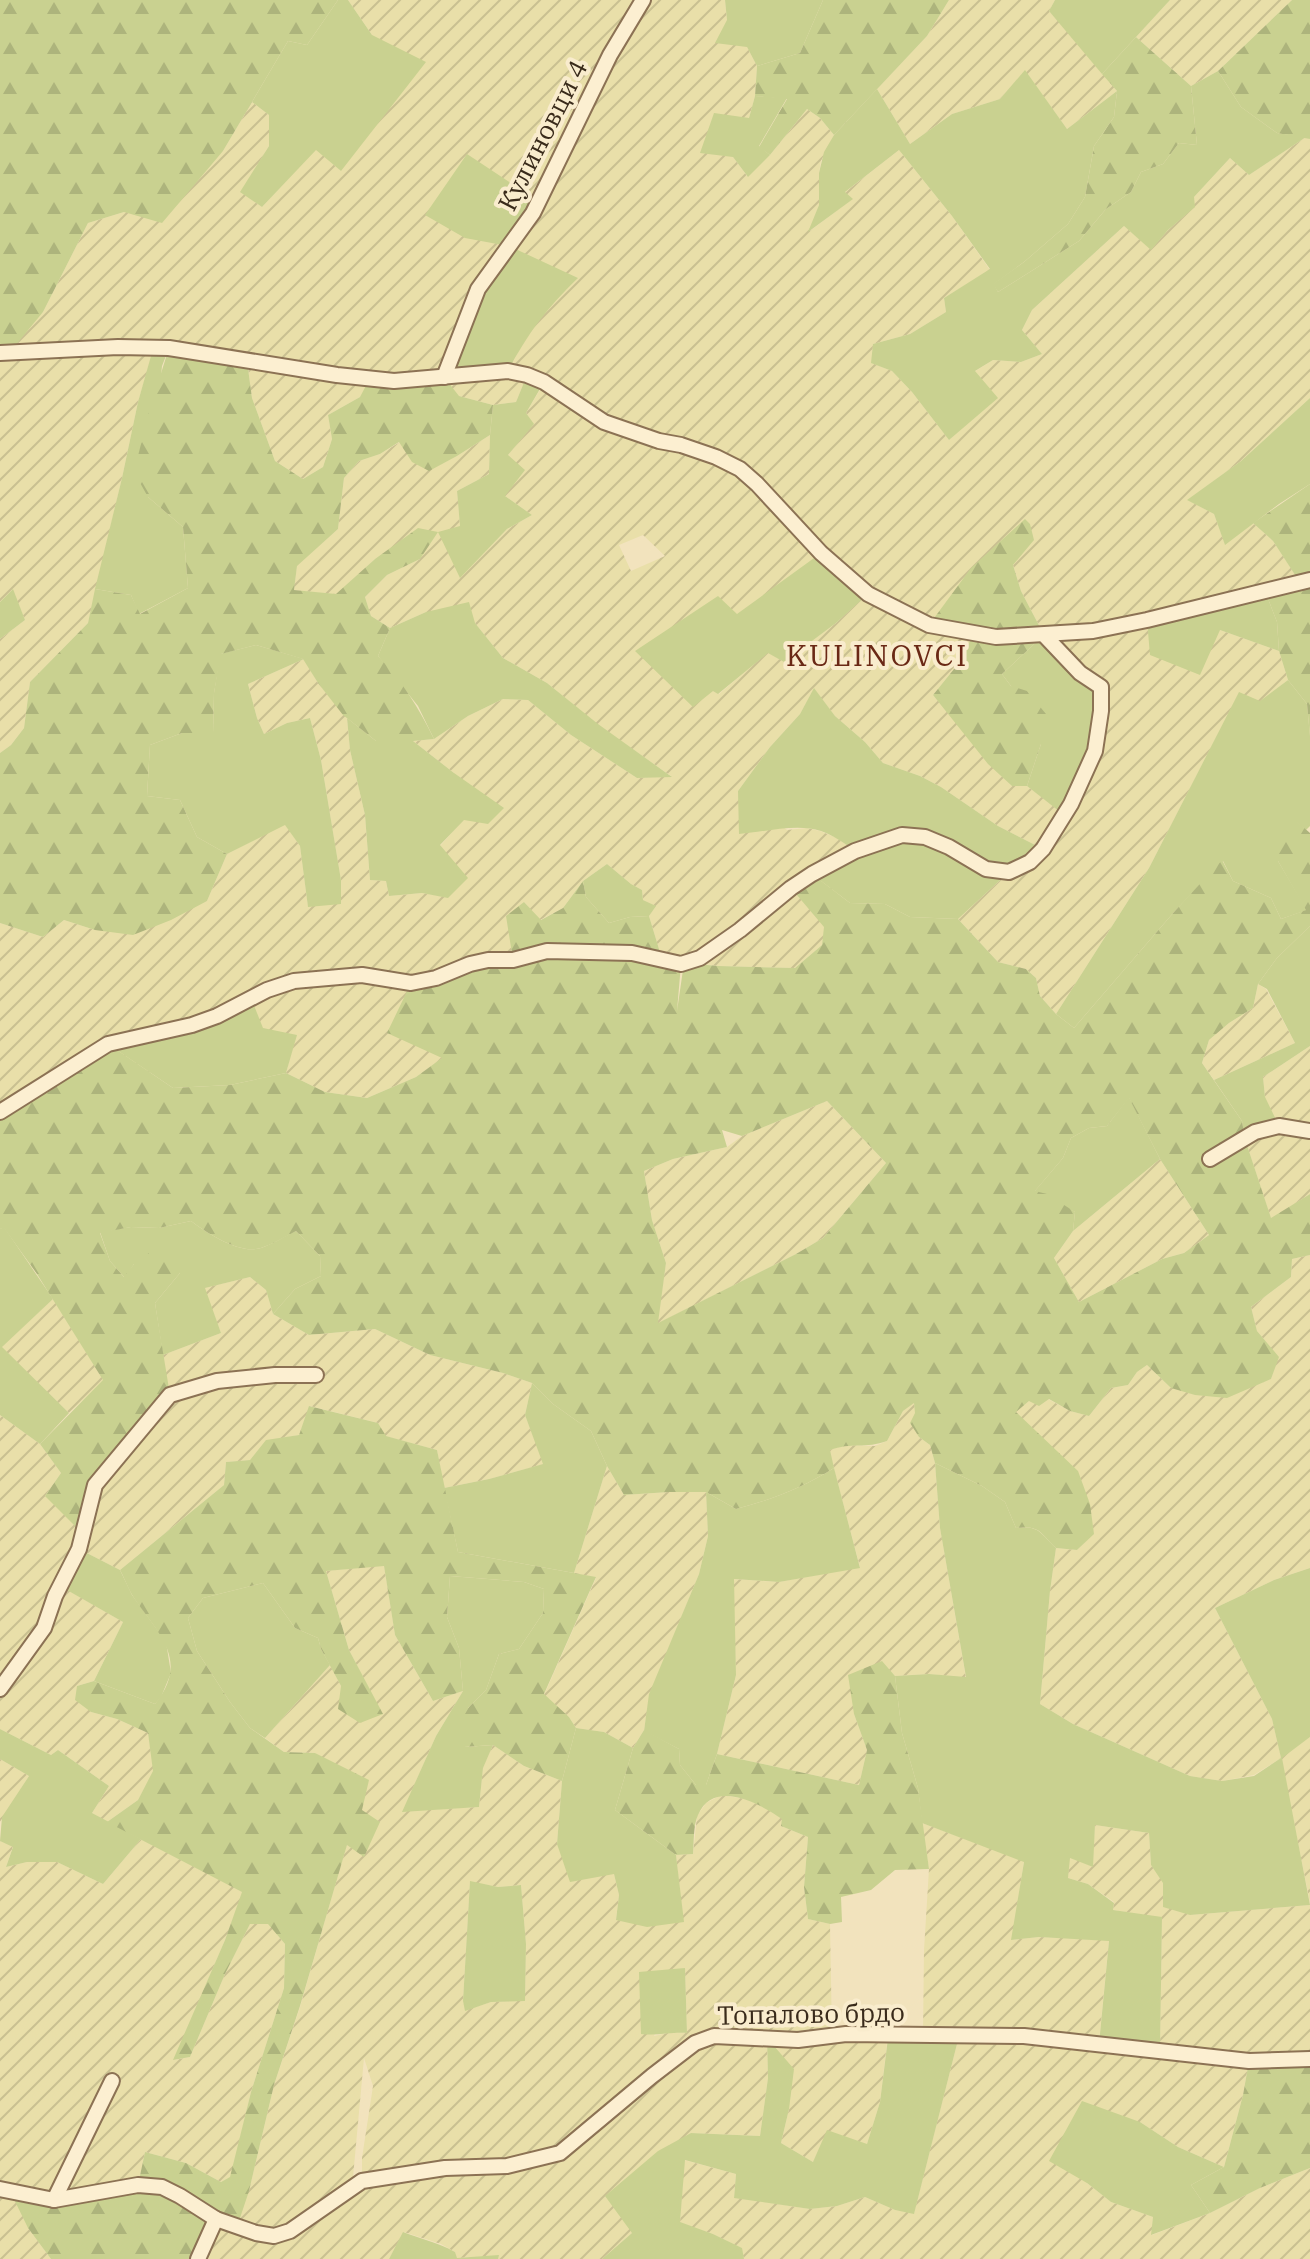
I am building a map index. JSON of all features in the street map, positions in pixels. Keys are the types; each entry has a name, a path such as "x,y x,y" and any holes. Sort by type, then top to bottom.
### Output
{"street":[{"name":"Кулиновци 4","path":"444,377 478,289 533,213 610,55 643,0"},
{"path":"0,353 118,347 169,348 394,381 508,371 527,375 544,382 604,422 716,457 740,469 821,553 868,594 929,625 996,637 1093,631 1310,580"},
{"path":"0,1112 108,1044 192,1025 217,1016 267,990 294,981 362,975 411,983 436,978 470,964 513,960 547,951 632,953 681,964 700,958 812,874 855,851 902,835 925,837 986,869 1009,872 1030,862 1043,849 1071,804 1095,751 1101,711 1101,687 1080,673 1044,635"},
{"path":"1210,1159 1255,1132 1279,1126 1310,1131"},
{"path":"0,1689 44,1628 55,1596 79,1549 95,1485 170,1395 217,1381 275,1375 316,1375"},
{"name":"Топалово брдо","path":"0,2189 54,2200 138,2185 162,2187 216,2219 274,2236 290,2231 362,2181 445,2168 507,2166 560,2153 695,2043 714,2036 798,2040 846,2034 1024,2036 1249,2061 1310,2059"},
{"path":"54,2200 112,2081"},
{"path":"198,2259 216,2219"}],"shaded area":[{"path":"348,0 725,0 727,20 757,66 755,96 733,157 747,176 770,155 807,109 820,118 834,135 821,161 819,205 810,231 852,199 844,193 899,150 990,270 944,298 946,312 910,334 873,344 872,363 892,371 949,440 973,418 974,372 993,360 1021,362 1042,354 1022,330 1032,310 1124,226 1151,249 1194,207 1194,197 1230,158 1249,175 1306,137 1310,139 1310,398 1241,461 1188,500 1214,514 1225,544 1253,523 1273,541 1300,582 1220,630 1279,651 1288,680 1260,702 1239,693 1149,868 1056,1014 1040,996 1036,978 1026,969 998,962 958,919 1009,872 1043,849 998,826 941,787 883,763 865,742 835,716 814,689 800,714 770,747 738,791 787,830 807,828 820,831 855,851 825,927 822,945 795,968 719,966 662,959 649,916 655,906 643,900 642,890 607,864 583,881 563,908 540,920 524,902 513,960 443,1058 416,1077 367,1098 325,1092 286,1073 296,1035 0,1112 0,923 43,937 64,920 95,930 207,901 227,854 285,824 300,846 308,906 341,880 321,760 310,718 287,723 264,734 248,684 304,659 318,683 347,718 350,750 365,815 370,880 386,881 389,896 422,893 448,897 440,846 464,819 454,773 413,741 434,739 468,716 503,699 528,700 571,735 637,778 671,776 598,725 547,683 503,658 475,623 426,612 390,628 371,616 365,597 387,575 420,559 375,559 336,595 294,590 297,565 338,529 344,478 359,461 380,454 400,442 429,470 490,435 489,474 457,491 460,577 507,529 532,515 505,496 508,455 533,424 526,413 544,383 527,375 516,402 493,405 459,396 360,397 328,415 332,439 323,467 303,479 275,461 252,398 247,361 154,349 138,402 88,623 30,682 24,728 0,753 0,639 25,620 12,590 0,602 0,353 43,312 88,223 124,212 223,151 252,102 269,115 269,146 241,192 262,207 316,149 341,171 372,35","holes":["508,247 577,278 551,303 525,339 508,371","1030,524 1013,565 1021,591 1044,635 1064,814 1027,786 1012,786 933,695 958,664","643,535 665,556 631,571 619,545","771,591 867,594 836,623 784,662 768,652 719,694 713,690 737,615"]},
{"path":"949,0 1055,0 1049,11 1117,91 1067,129 1025,71 1000,99 952,114 910,144 877,89 927,36"},
{"path":"1170,0 1292,0 1218,71 1191,86 1136,37"},
{"path":"1258,984 1266,989 1295,1043 1214,1080 1202,1063 1209,1040 1253,1008"},
{"path":"1310,1046 1310,1194 1271,1219 1245,1139 1265,1097 1263,1077"},
{"path":"827,1101 886,1163 823,1238 657,1324 666,1263 652,1220 644,1171 673,1159 727,1147 742,1136"},
{"path":"1160,1159 1209,1235 1184,1253 1162,1259 1079,1302 1054,1258 1073,1231"},
{"path":"1310,1255 1310,1568 1274,1580 1215,1608 1272,1719 1281,1757 1310,1737 1310,1903 1281,1758 1254,1775 1222,1781 1190,1776 1073,1724 1040,1704 1056,1548 1077,1550 1086,1541 1015,1412 1029,1401 1048,1399 1070,1411 1089,1416 1111,1388 1128,1385 1137,1372 1147,1365 1171,1388 1252,1385 1271,1379 1278,1357 1257,1331 1251,1307 1291,1277 1292,1259"},
{"path":"250,1277 266,1290 273,1314 309,1335 375,1329 430,1355 532,1383 525,1415 544,1464 444,1488 437,1450 385,1436 378,1423 310,1406 299,1435 266,1441 250,1460 226,1462 224,1485 120,1570 79,1549 61,1586 123,1622 94,1681 77,1686 91,1712 117,1719 148,1733 154,1771 138,1800 107,1822 92,1813 109,1786 58,1750 51,1755 0,1729 0,1415 40,1444 61,1473 45,1496 95,1485 169,1396 163,1355 221,1333 204,1288"},
{"path":"53,1299 104,1381 69,1413 1,1347"},
{"path":"914,1402 919,1437 930,1445 935,1463 940,1528 966,1678 929,1674 895,1676 882,1662 854,1714 867,1750 859,1785 717,1754 736,1675 733,1579 779,1582 860,1567 829,1450 844,1445 875,1446 887,1441 903,1411"},
{"path":"607,1466 624,1495 706,1492 708,1536 699,1574 650,1694 644,1730 633,1748 604,1732 576,1728 569,1717 544,1695 596,1578 574,1573"},
{"path":"384,1565 395,1635 433,1701 463,1691 436,1736 403,1811 479,1807 483,1767 493,1745 524,1766 562,1781 557,1844 614,1874 619,1895 616,1919 683,1922 676,1855 693,1854 697,1816 706,1803 721,1795 746,1799 768,1809 783,1819 781,1826 808,1837 804,1887 808,1919 830,1924 832,2035 888,2035 880,2102 867,2144 813,2162 781,2143 789,2109 767,2039 768,2078 760,2136 691,2133 632,2233 602,2259 456,2258 455,2252 441,2244 404,2232 389,2259 198,2259 216,2219 249,2191 274,2085 347,1844 362,1811 315,1753 284,1752 265,1738 330,1665 341,1686 382,1714 349,1650 326,1571","holes":["470,1882 498,1887 521,1885 526,1944 525,2000 491,2002 466,2010 463,2001","685,1968 687,2033 654,2036","364,2058 373,2086 362,2158 362,2181 352,2188"]},
{"path":"0,1759 29,1776 0,1822"},
{"path":"922,1823 1024,1861 1012,1940 1039,1937 1109,1940 1099,2043 1160,2051 1162,1918 1113,1910 1114,1902 1088,1884 1068,1878 1069,1857 1092,1866 1095,1825 1149,1833 1151,1865 1190,1915 1310,1905 1310,2059 1249,2061 1224,2167 1178,2147 1140,2122 1087,2183 1111,2202 1153,2217 1152,2235 1310,2168 1310,2259 744,2259 741,2248 680,2223 684,2160 736,2174 734,2197 810,2209 837,2206 865,2197 895,2210 914,2213 959,2036 923,2035 929,1869"},
{"path":"141,1839 243,1892 174,2060 190,2057 250,1924 268,1923 285,1944 284,1988 251,2092 231,2177 221,2182 186,2163 145,2152 138,2185 28,2228 51,2259 0,2259 0,1841 13,1846 6,1867 27,1862 57,1862 103,1884"}],"green space":[{"path":"0,0 338,0 307,45 288,41 223,151 162,223 124,212 88,223 43,312 10,352 0,353"},
{"path":"338,0 348,0 372,35 426,62 341,171 316,150 262,207 240,192 269,146 269,115 252,102 288,41 307,45"},
{"path":"725,0 823,0 800,53 757,66 747,47 715,43 727,20"},
{"path":"823,0 949,0 927,36 834,135 820,118 807,109 770,155 759,147 787,99 755,96 757,66 800,53"},
{"path":"1055,0 1170,0 1102,74 1049,11"},
{"path":"1292,0 1310,0 1310,139 1277,133 1241,107 1218,71"},
{"path":"1136,37 1191,86 1197,145 1179,143 1163,164 1141,172 1131,192 1106,209 1079,241 998,292 993,284 1068,224 1085,197 1094,146 1114,117 1117,91 1102,74"},
{"path":"1025,70 1067,129 1117,91 1114,117 1094,146 1085,197 1068,224 994,284 998,292 1079,241 1106,209 1131,192 1141,172 1163,164 1179,143 1197,145 1191,86 1218,71 1241,107 1277,133 1306,137 1249,175 1230,158 1194,197 1195,207 1168,230 1151,250 1124,226 1032,310 1022,330 1042,354 1021,362 993,360 975,371 998,398 949,440 892,371 871,363 873,344 910,334 946,312 944,298 990,269 899,150 845,192 853,199 808,232 819,205 819,173 824,152 834,135 877,89 910,144 952,114 1000,99"},
{"path":"755,96 787,98 759,146 770,155 748,177 733,157 700,153 714,113 749,118"},
{"path":"467,154 538,201 509,246 578,278 539,322 508,371 444,377 478,289 508,246 465,238 425,215"},
{"path":"169,348 162,366 148,497 183,527 188,588 139,614 131,595 95,589 153,349"},
{"path":"169,348 247,361 252,398 275,461 303,479 323,467 332,439 328,415 360,397 370,378 444,377 459,396 493,405 490,435 429,471 412,462 399,442 380,454 359,461 344,478 338,529 297,566 294,590 336,594 375,559 418,528 438,532 420,559 387,575 365,597 371,616 390,628 378,656 409,695 434,739 376,741 343,715 303,659 256,645 221,654 214,693 213,733 182,733 150,745 147,796 180,800 197,837 227,854 207,901 133,935 95,930 64,920 43,937 0,923 0,753 24,728 30,682 88,623 95,589 131,595 140,614 188,588 183,527 148,497 134,472"},
{"path":"527,375 544,382 526,413 534,424 508,455 525,470 505,496 532,515 507,529 460,578 438,532 460,526 457,491 489,474 493,405 516,402"},
{"path":"1310,398 1310,484 1225,545 1214,514 1187,500 1241,461"},
{"path":"1310,484 1310,736 1307,704 1288,680 1279,651 1277,622 1265,591 1299,581 1273,541 1253,523"},
{"path":"1025,519 1030,524 1034,540 1013,565 1021,591 1044,635 1002,674 1011,686 1027,691 1046,714 1041,744 1027,786 1012,786 988,764 933,695 958,664 974,633 929,625 971,568"},
{"path":"821,553 868,594 836,623 784,662 768,653 718,694 713,691 693,707 635,651 718,596 737,614"},
{"path":"13,589 25,620 0,639 0,602"},
{"path":"1265,591 1277,622 1279,651 1220,630 1200,675 1150,655 1147,620"},
{"path":"469,602 475,623 503,658 547,683 672,777 637,778 571,735 528,700 503,699 468,716 434,739 418,706 378,656 390,628 426,612"},
{"path":"1044,635 1101,687 1095,751 1064,815 1027,786 1041,744 1002,674"},
{"path":"256,645 304,659 248,684 264,734 287,723 310,718 321,760 341,880 341,904 308,907 300,846 285,825 227,854 197,837 180,800 147,796 150,745 182,733 213,733 214,693 220,654"},
{"path":"1288,680 1307,704 1310,826 1306,830 1295,821 1278,861 1307,910 1281,919 1271,898 1233,881 1223,861 1174,912 1074,1028 1056,1014 1149,868 1239,692 1260,701"},
{"path":"814,688 835,716 865,742 883,763 941,787 998,826 1043,849 1009,872 958,919 910,917 885,904 850,903 812,874 854,850 830,835 802,828 739,834 738,791 770,747 800,714"},
{"path":"347,718 376,741 413,741 504,808 488,824 464,820 440,845 468,878 448,898 422,893 389,896 386,881 370,880 365,815 350,750"},
{"path":"1295,820 1310,833 1310,926 1277,958 1258,984 1253,1008 1209,1040 1202,1063 1242,1121 1271,1218 1310,1194 1310,1255 1292,1259 1291,1277 1251,1307 1257,1331 1279,1357 1271,1379 1227,1398 1195,1395 1171,1388 1147,1365 1137,1372 1128,1385 1111,1388 1089,1416 1070,1411 1049,1399 1039,1406 1029,1401 1016,1412 1078,1471 1090,1504 1094,1534 1077,1550 1056,1548 1035,1529 1016,1528 1005,1502 982,1486 935,1463 930,1445 919,1437 910,1423 915,1413 914,1403 903,1411 887,1441 830,1450 834,1468 799,1487 762,1501 736,1509 706,1492 624,1495 591,1431 553,1404 532,1383 430,1355 375,1329 309,1335 273,1314 295,1289 321,1276 320,1256 296,1231 253,1249 224,1242 191,1221 159,1228 131,1227 100,1233 110,1261 124,1277 134,1264 149,1253 172,1256 180,1273 155,1303 170,1395 95,1485 83,1534 45,1496 61,1473 40,1444 103,1380 37,1274 4,1228 0,1229 0,1112 108,1044 173,1088 230,1085 286,1073 325,1092 367,1098 416,1077 442,1058 387,1033 411,983 513,960 506,916 524,902 541,920 563,908 583,881 586,897 609,923 649,916 662,959 681,964 677,1011 684,963 795,968 822,945 824,927 791,888 812,874 850,903 885,904 910,917 958,919 998,962 1026,969 1036,978 1040,996 1074,1028 1222,860 1233,881 1271,898 1281,919 1306,910 1278,861 1277,843","holes":["1129,1098 1160,1159 1209,1235 1184,1253 1162,1259 1079,1302 1054,1258 1073,1231 1075,1212 1047,1194 1035,1191 1063,1158 1071,1138 1089,1128 1107,1126","827,1101 886,1163 823,1238 658,1323 666,1263 652,1220 644,1171 673,1159 727,1147 722,1130 742,1136"]},
{"path":"607,864 642,890 643,900 656,906 649,916 609,923 586,897 583,881"},
{"path":"1310,926 1310,1046 1263,1077 1265,1097 1279,1126 1245,1139 1242,1121 1214,1080 1295,1043 1267,989 1258,984 1277,958"},
{"path":"251,998 263,1028 297,1035 286,1073 230,1085 173,1088 108,1044 139,1036"},
{"path":"1129,1097 1160,1159 1073,1231 1075,1212 1034,1192 1063,1158 1071,1138 1089,1128 1107,1126"},
{"path":"191,1221 224,1242 253,1249 296,1231 320,1256 321,1276 295,1289 273,1314 266,1290 250,1277 205,1288 221,1333 163,1355 155,1303 180,1273 134,1264 125,1278 110,1261 100,1232 131,1227 159,1228"},
{"path":"4,1227 53,1299 2,1347 69,1413 40,1444 0,1415 0,1229"},
{"path":"532,1383 553,1404 591,1431 607,1466 574,1573 458,1552 444,1488 543,1464 525,1415"},
{"path":"309,1406 378,1423 386,1436 437,1450 458,1552 596,1577 544,1694 569,1717 576,1728 562,1781 524,1766 493,1745 464,1747 457,1727 468,1708 486,1690 499,1654 519,1649 543,1613 544,1589 524,1582 450,1576 447,1617 459,1648 463,1691 433,1701 395,1635 384,1566 326,1571 349,1650 383,1714 360,1723 338,1709 341,1686 318,1638 295,1628 263,1583 203,1598 188,1618 197,1651 250,1728 284,1752 315,1753 369,1780 362,1810 380,1822 364,1857 347,1845 274,2085 249,2191 237,2227 215,2219 198,2259 51,2259 28,2228 10,2191 54,2200 138,2185 145,2152 186,2163 221,2182 230,2177 251,2092 284,1988 285,1944 268,1924 250,1924 190,2057 173,2060 225,1940 242,1892 107,1822 138,1800 153,1771 148,1733 117,1719 91,1712 75,1700 77,1686 94,1681 155,1704 170,1674 167,1648 132,1595 120,1570 224,1485 226,1462 250,1460 266,1440 299,1435"},
{"path":"935,1463 982,1486 1005,1502 1016,1528 1035,1529 1056,1548 1040,1704 1073,1724 1190,1776 1222,1781 1254,1776 1281,1758 1272,1719 1215,1608 1274,1580 1310,1568 1310,1737 1282,1758 1310,1905 1190,1915 1163,1907 1163,1883 1151,1865 1149,1833 1095,1825 1093,1867 1070,1858 1068,1878 1088,1884 1114,1903 1113,1910 1162,1917 1160,2051 1099,2044 1109,1941 1039,1937 1011,1940 1024,1862 922,1823 918,1788 902,1733 895,1676 929,1674 966,1677 940,1528"},
{"path":"834,1468 860,1568 779,1582 734,1579 736,1675 717,1754 706,1785 696,1785 680,1765 679,1749 644,1731 649,1694 699,1574 708,1536 706,1492 736,1509 787,1492"},
{"path":"79,1549 120,1570 132,1595 166,1642 171,1673 155,1704 94,1681 123,1622 60,1586"},
{"path":"450,1576 524,1582 544,1589 543,1613 519,1649 499,1654 486,1690 468,1708 465,1747 493,1745 483,1768 479,1807 402,1812 436,1736 463,1691 459,1648 447,1617"},
{"path":"263,1583 295,1628 318,1638 330,1665 265,1738 250,1728 197,1651 188,1618 203,1598"},
{"path":"882,1661 895,1676 902,1733 918,1788 929,1869 895,1870 871,1890 841,1897 842,1922 830,1924 808,1919 804,1887 808,1837 781,1826 782,1819 750,1801 726,1796 705,1804 694,1829 693,1854 676,1855 615,1810 633,1748 644,1730 679,1749 680,1765 696,1785 706,1785 717,1754 859,1785 867,1750 854,1714 848,1675"},
{"path":"576,1728 604,1732 633,1748 615,1810 676,1855 684,1922 647,1927 616,1920 619,1895 614,1874 570,1882 557,1844 562,1781"},
{"path":"0,1729 51,1755 58,1750 109,1786 92,1813 141,1839 103,1884 57,1862 27,1862 6,1867 13,1847 0,1841 2,1817 29,1776 0,1759"},
{"path":"470,1881 498,1887 521,1885 526,1944 525,2001 491,2002 465,2011"},
{"path":"685,1968 687,2033 641,2034 639,1972"},
{"path":"959,2036 914,2214 895,2210 865,2197 837,2206 810,2209 734,2198 736,2174 685,2160 680,2222 742,2248 744,2259 602,2259 632,2233 605,2196 658,2151 691,2133 760,2136 768,2078 767,2038 794,2069 781,2143 813,2162 827,2130 867,2144 880,2102 888,2038"},
{"path":"1310,2059 1310,2168 1210,2213 1191,2185 1224,2167 1249,2061"},
{"path":"1082,2101 1140,2122 1178,2147 1224,2167 1191,2185 1210,2213 1151,2235 1153,2217 1111,2202 1087,2183 1049,2161"},
{"path":"403,2232 449,2249 455,2252 457,2258 499,2255 498,2259 389,2259"}],"district":[{"name":"KULINOVCI","path":"877,654"}]}
